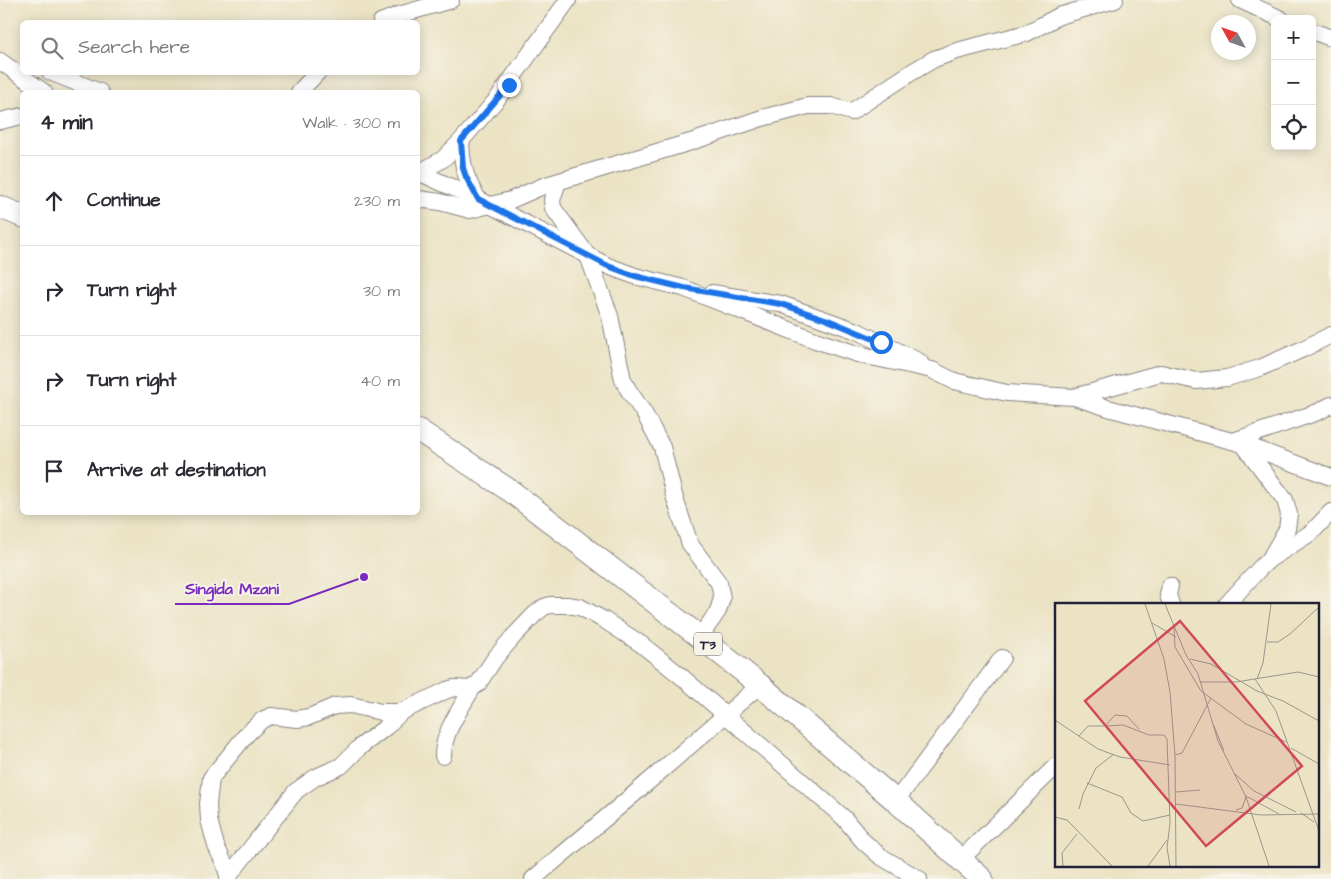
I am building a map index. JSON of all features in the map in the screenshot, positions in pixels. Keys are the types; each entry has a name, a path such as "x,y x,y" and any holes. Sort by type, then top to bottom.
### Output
{"highway":[{"path":"0,206 20,215"},
{"name":"T3","path":"420,431 512,492 700,637 760,685 896,801 982,879"}],"street":[{"path":"385,20 451,0"},
{"path":"420,171 443,159 461,141 509,85 568,0"},
{"path":"420,199 440,202 470,210 483,202 510,200 558,182 694,141 762,118 808,106 831,106 851,112 934,59 1027,33 1059,16 1115,0"},
{"path":"1240,0 1272,15"},
{"path":"1316,32 1331,38"},
{"path":"0,57 20,63"},
{"path":"0,61 41,90"},
{"path":"58,75 95,90"},
{"path":"301,90 315,75"},
{"path":"0,121 20,116"},
{"path":"461,141 463,168 466,177 483,202"},
{"path":"420,173 556,238 588,256 635,276 684,288 781,304 828,320 881,342 954,381 1007,393 1074,397 1238,443 1331,476"},
{"path":"558,182 552,200 553,208 588,256 610,316 623,380 644,413 662,447 675,499 690,544 716,578 721,589 722,598 718,610 700,637"},
{"path":"684,288 815,340 856,354 932,370"},
{"path":"1074,397 1161,373 1196,381 1227,378 1260,368 1331,334"},
{"path":"1238,443 1318,412 1331,405"},
{"path":"1238,443 1285,500 1289,514 1287,529 1270,559"},
{"path":"1228,603 1270,559 1312,532 1331,512"},
{"path":"1170,586 1168,595 1171,603"},
{"path":"442,756 447,733 473,688 478,684 495,658 535,614 550,605 567,604 580,607 641,644 844,818 863,841 880,856 919,879"},
{"path":"896,801 1002,658"},
{"path":"533,879 760,685"},
{"path":"229,878 296,791 316,777 341,766 360,747 386,728 401,712 447,690 473,688"},
{"path":"229,878 216,846 209,820 210,778 247,734 262,720 271,716 297,719 309,717 334,706 351,705 381,712 401,712"},
{"path":"960,860 1055,767"}],"place":[{"name":"Singida Mzani","path":"364,577"}],"route":[{"path":"509,85 461,141 463,168 470,186 478,199 608,266 635,276 684,288 781,304 828,320 881,342"}]}
